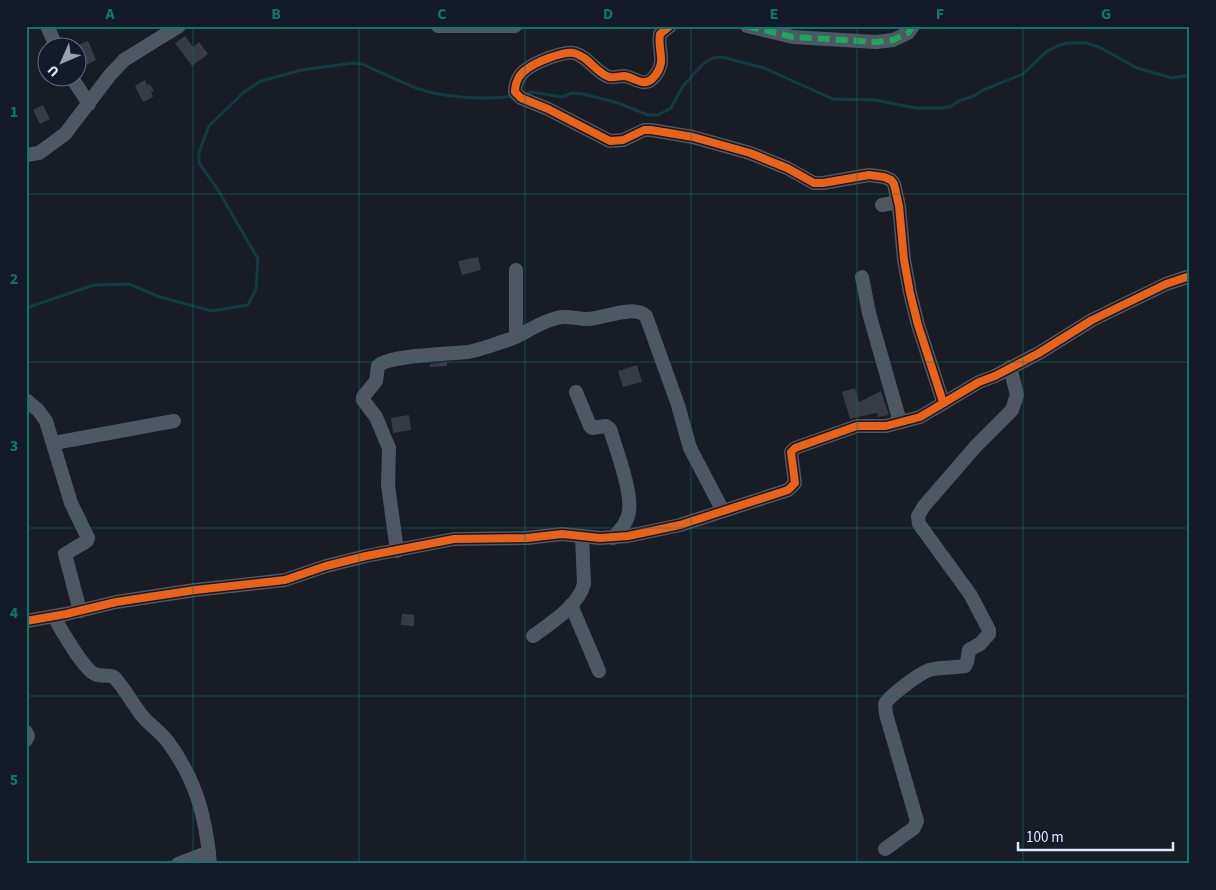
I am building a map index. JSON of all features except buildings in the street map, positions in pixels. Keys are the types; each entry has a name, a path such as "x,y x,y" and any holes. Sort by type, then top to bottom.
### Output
{"street":[{"path":"47,26 52,38"},
{"path":"26,155 39,153 65,134 110,75 124,60 179,26"},
{"path":"438,26 515,26"},
{"path":"670,26 660,34 661,62 656,73 649,81 642,82 625,76 609,77 584,58 570,53 548,59 527,69 519,78 515,92 521,98 548,109 606,140 624,140 647,130 693,137 750,153 787,168 814,183 869,175 884,177 893,183 898,202 904,260 910,293 918,325 943,402"},
{"path":"747,26 794,37 876,42 893,40 908,33 913,26"},
{"path":"78,88 88,104"},
{"path":"882,205 898,202"},
{"path":"516,270 516,337"},
{"path":"26,620 80,611 116,602 195,590 285,580 326,566 454,539 527,538 562,534 613,538 662,529 723,512 788,490 795,482 791,452 795,448 857,426 886,426 920,417 943,402 1039,353 1092,320 1166,284 1190,276"},
{"path":"862,277 873,328 900,422"},
{"path":"397,551 388,485 390,448 376,418 362,399 376,381 378,366 384,362 428,354 469,351 516,337 538,325 558,318 594,319 620,312 643,313 678,405 690,448 723,512"},
{"path":"885,849 914,828 917,821 886,714 885,704 892,696 930,670 964,666 968,662 969,650 980,644 989,634 989,630 978,608 942,553 919,524 918,516 924,506 976,446 1012,410 1017,395 1010,367"},
{"path":"576,392 590,426 592,428 606,426 610,430 622,468 629,512 626,522 613,538"},
{"path":"26,400 33,405 46,421 71,503 88,538 87,541 65,554 80,611"},
{"path":"54,443 174,422"},
{"path":"533,636 552,623 572,605 583,589 582,536"},
{"path":"572,605 598,671"},
{"path":"54,616 63,633 88,668 96,675 114,678 143,717 168,742 198,795 208,834 210,858 178,864"},
{"path":"26,732 28,738 26,740"}],"waterway":[{"path":"524,94 532,92 562,97 572,93 583,94 618,103 648,115 658,115 671,108 683,86 704,63 713,58 722,57 764,68 833,99 875,100 916,108 940,108 950,107 983,90 1023,74 1046,52 1067,43 1086,43 1099,47 1137,68 1172,78 1190,75"},
{"path":"26,308 94,285 129,284 160,297 212,311 248,305 256,289 258,259 218,190 199,163 199,152 209,126 244,92 261,81 302,70 353,63 362,64 416,88 439,94 477,98 513,96"}],"marked path":[{"path":"747,26 793,37 876,42 893,40 908,33 913,26"}],"cycle path":[{"path":"670,26 660,34 660,67 650,81 643,82 624,76 609,77 584,58 574,53 569,53 550,58 527,69 518,79 515,92 521,98 548,109 610,141 623,140 644,130 651,130 693,137 750,153 787,168 814,183 869,175 891,180 894,184 899,206 904,260 910,293 918,325 943,402"},
{"path":"26,621 116,602 195,590 285,580 326,566 366,556 454,539 527,538 562,534 600,538 628,536 680,525 788,490 795,483 791,452 795,448 857,426 886,426 920,417 979,382 995,376 1039,353 1092,320 1166,284 1190,276"}]}
